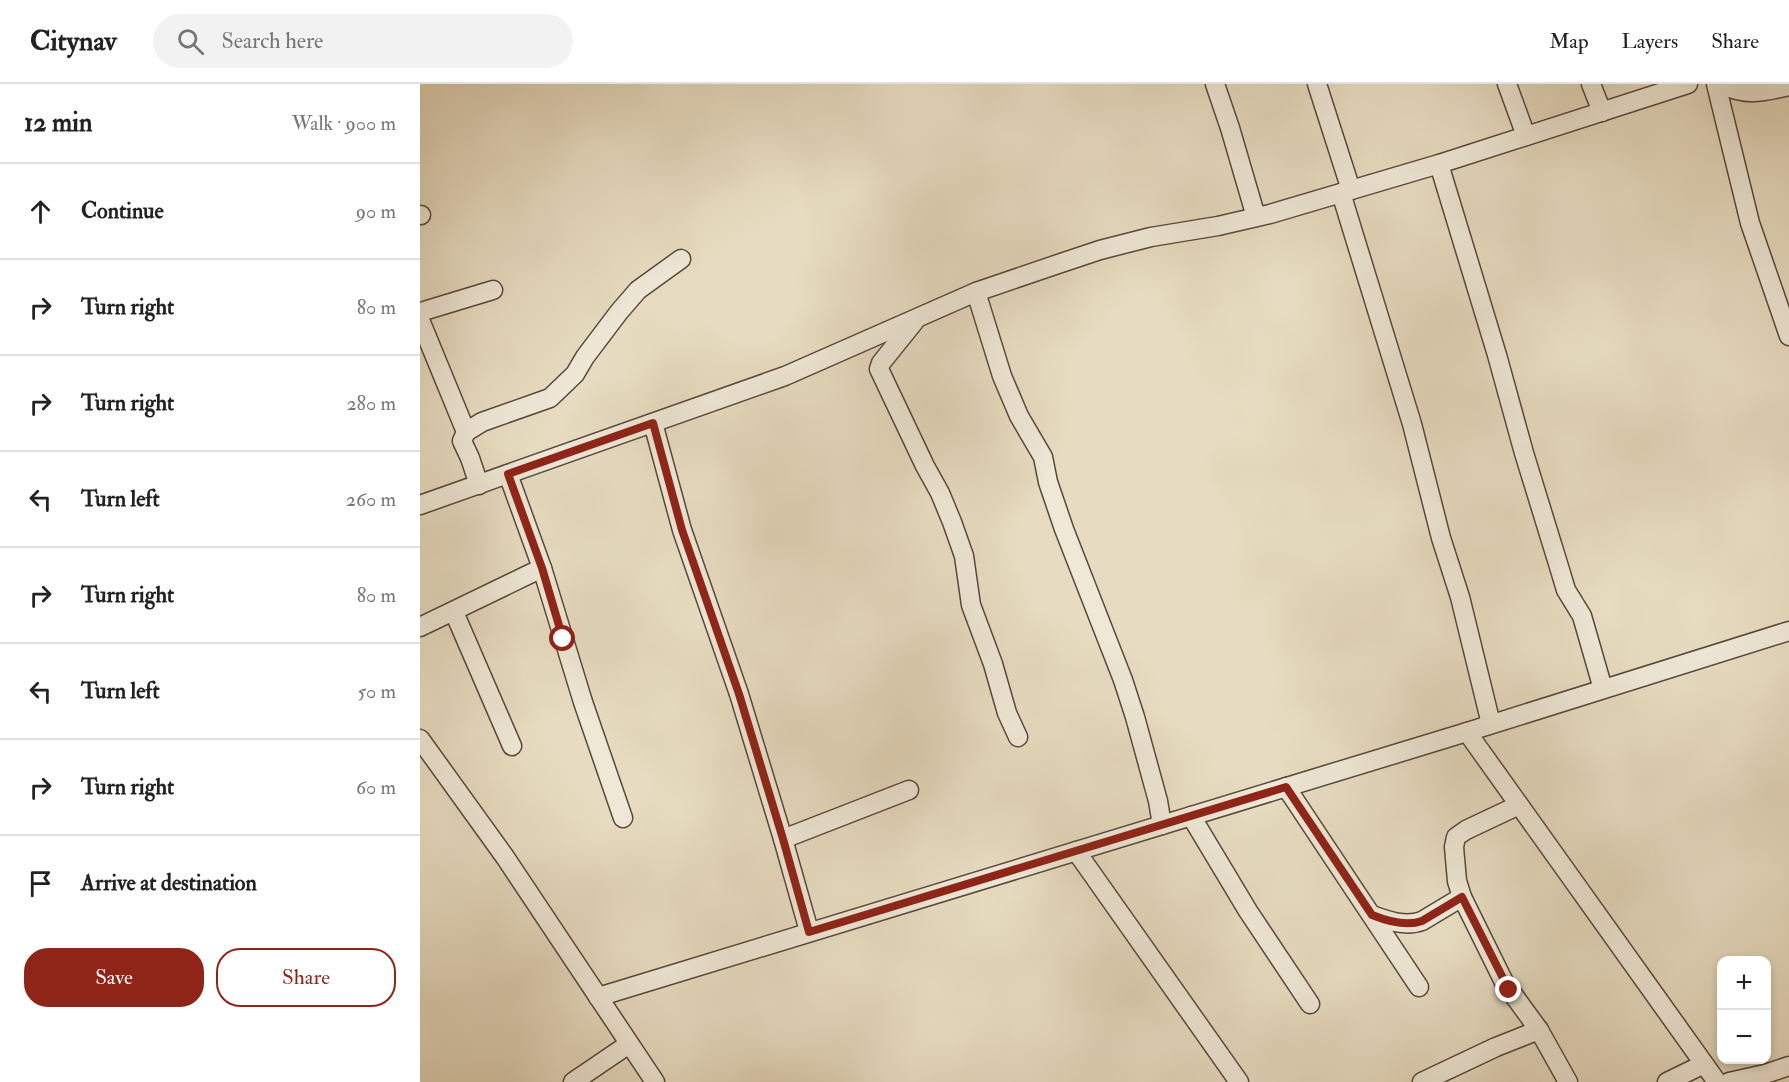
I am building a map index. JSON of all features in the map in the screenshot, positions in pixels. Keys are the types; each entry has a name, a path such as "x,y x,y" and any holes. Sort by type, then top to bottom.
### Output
{"street":[{"path":"1215,84 1256,217"},
{"path":"1317,84 1412,424 1441,538 1463,608 1491,724"},
{"path":"1507,84 1526,136"},
{"path":"1591,84 1602,112"},
{"path":"420,505 785,376 976,292 1100,250 1151,237 1256,217 1439,164 1688,84"},
{"path":"1717,84 1746,93 1759,93 1789,86"},
{"path":"1717,84 1750,223 1788,329"},
{"path":"1439,164 1566,590 1582,616 1603,689"},
{"path":"478,485 462,441 466,432 483,422 550,398 575,374 612,321 638,290 681,259"},
{"path":"466,432 420,318 422,312 427,310 493,290"},
{"path":"976,292 1002,376 1019,417 1043,457 1048,482 1064,529 1123,680 1144,749 1162,825"},
{"path":"917,318 881,363 879,369 952,522 964,556 971,605 993,664 1007,713 1018,738"},
{"path":"653,423 682,530 739,694 809,932"},
{"path":"508,474 542,568 579,691 623,818"},
{"path":"420,627 542,568"},
{"path":"454,612 512,746"},
{"path":"598,997 1467,732 1789,631"},
{"path":"1467,732 1717,1082"},
{"path":"420,739 506,857 655,1082"},
{"path":"1286,787 1419,987"},
{"path":"783,839 909,790"},
{"path":"1519,805 1456,837 1454,847 1457,881 1462,897 1504,982 1539,1030 1568,1082"},
{"path":"1191,816 1230,884 1310,1004"},
{"path":"1076,851 1239,1082"},
{"path":"1372,915 1415,924 1462,897"},
{"path":"1422,1082 1496,1047 1539,1030"},
{"path":"573,1082 629,1044"},
{"path":"1667,1082 1704,1064"},
{"path":"1729,1082 1789,1066"}],"route":[{"path":"563,639 542,568 508,474 653,423 682,530 739,694 809,932 1286,787 1372,915 1415,924 1462,897 1509,990"}]}
